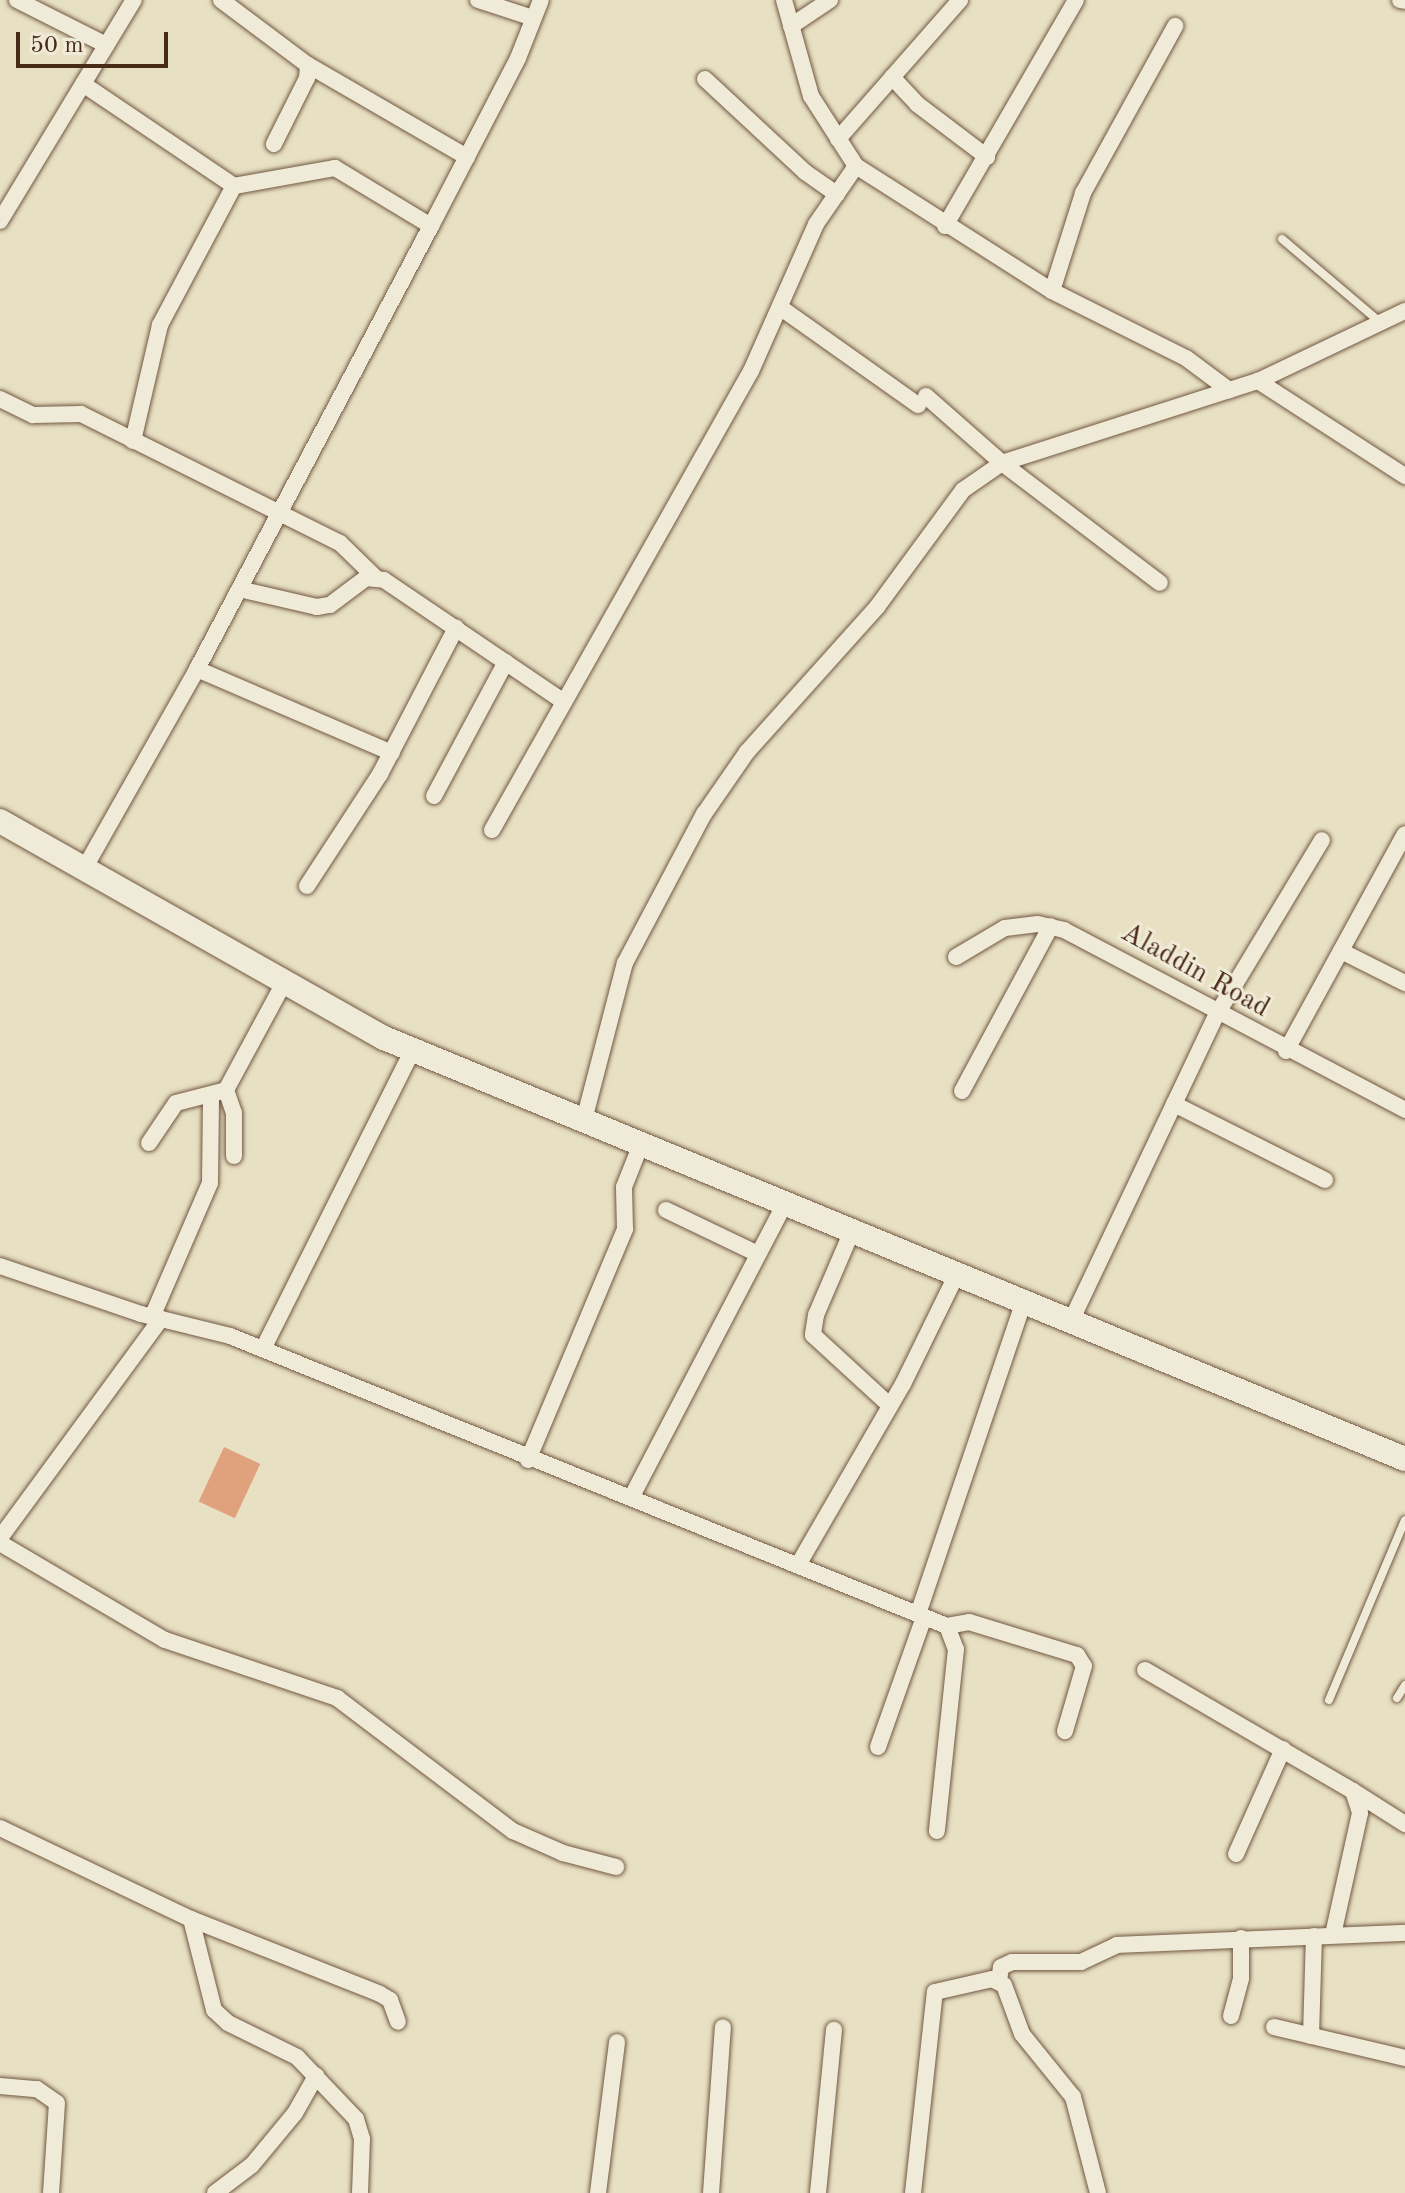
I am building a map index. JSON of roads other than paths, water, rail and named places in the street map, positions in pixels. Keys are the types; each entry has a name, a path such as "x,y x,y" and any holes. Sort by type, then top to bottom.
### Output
{"street":[{"path":"17,0 106,45"},
{"path":"0,221 134,0"},
{"path":"221,0 308,65 467,157"},
{"path":"478,0 533,18"},
{"path":"84,869 197,669 431,226 541,0"},
{"path":"784,0 807,86 856,166 945,226 1052,291 1186,358 1229,390"},
{"path":"791,26 830,0"},
{"path":"838,139 960,0"},
{"path":"945,226 1076,0"},
{"path":"1052,291 1083,193 1175,26"},
{"path":"274,144 307,78 308,65"},
{"path":"892,77 917,104 987,157"},
{"path":"705,79 805,172 837,194"},
{"path":"83,84 234,186 335,168 431,226"},
{"path":"492,830 745,383 781,308 805,246 856,166"},
{"path":"133,441 160,325 234,186"},
{"path":"781,308 922,400 1160,583"},
{"path":"584,1120 625,963 724,781 877,607 963,490 1002,463 1258,381 1405,311"},
{"path":"1258,381 1405,476"},
{"path":"0,399 33,415 81,414 277,516 340,543 375,577 563,701"},
{"path":"239,589 317,607 330,605 360,581 375,577"},
{"path":"307,886 392,753 456,628"},
{"path":"434,796 506,662"},
{"path":"197,669 392,753"},
{"path":"0,821 413,1050 1404,1457"},
{"path":"1286,1051 1405,834"},
{"path":"1071,1321 1217,1014 1322,840"},
{"path":"956,957 1005,928 1051,926 1008,1014 962,1091"},
{"name":"Aladdin Road","path":"1051,926 1286,1051 1405,1110"},
{"path":"1341,951 1405,983"},
{"path":"285,981 218,1093 210,1183 157,1318 0,1541 165,1640 337,1698 405,1746 513,1831 563,1853 616,1867"},
{"path":"263,1349 413,1050"},
{"path":"149,1143 176,1103 218,1093"},
{"path":"218,1093 234,1113 234,1156"},
{"path":"1174,1104 1325,1180"},
{"path":"528,1460 625,1229 624,1187 641,1144"},
{"path":"631,1498 785,1203"},
{"path":"666,1210 758,1254"},
{"path":"852,1231 816,1315 813,1335 889,1405"},
{"path":"0,1266 263,1349 528,1460 631,1498 947,1626 980,1625 1077,1655 1084,1666 1065,1731"},
{"path":"798,1565 889,1405 957,1274"},
{"path":"878,1747 1024,1301"},
{"path":"937,1831 956,1649 947,1626"},
{"path":"1145,1670 1405,1824"},
{"path":"1236,1854 1283,1749"},
{"path":"1333,1935 1360,1813 1353,1791"},
{"path":"0,1828 191,1919 380,1994 390,2000 398,2022"},
{"path":"191,1919 214,2010 228,2023 297,2057 334,2095 361,2131 360,2193"},
{"path":"1098,2193 1073,2097 1022,2034 999,1981 1001,1967 1012,1962 1070,1963 1117,1945 1405,1933"},
{"path":"1311,2036 1314,1936"},
{"path":"1231,2016 1241,1978 1241,1938"},
{"path":"913,2193 935,1992 999,1981"},
{"path":"711,2193 723,2027"},
{"path":"1274,2027 1405,2058"},
{"path":"818,2193 834,2030"},
{"path":"598,2193 617,2042"},
{"path":"215,2193 252,2165 295,2113 318,2077"},
{"path":"0,2086 37,2089 57,2103 51,2193"}],"lane":[{"path":"1282,239 1381,322"},
{"path":"1329,1700 1405,1520"},
{"path":"1397,1698 1405,1685"}]}
